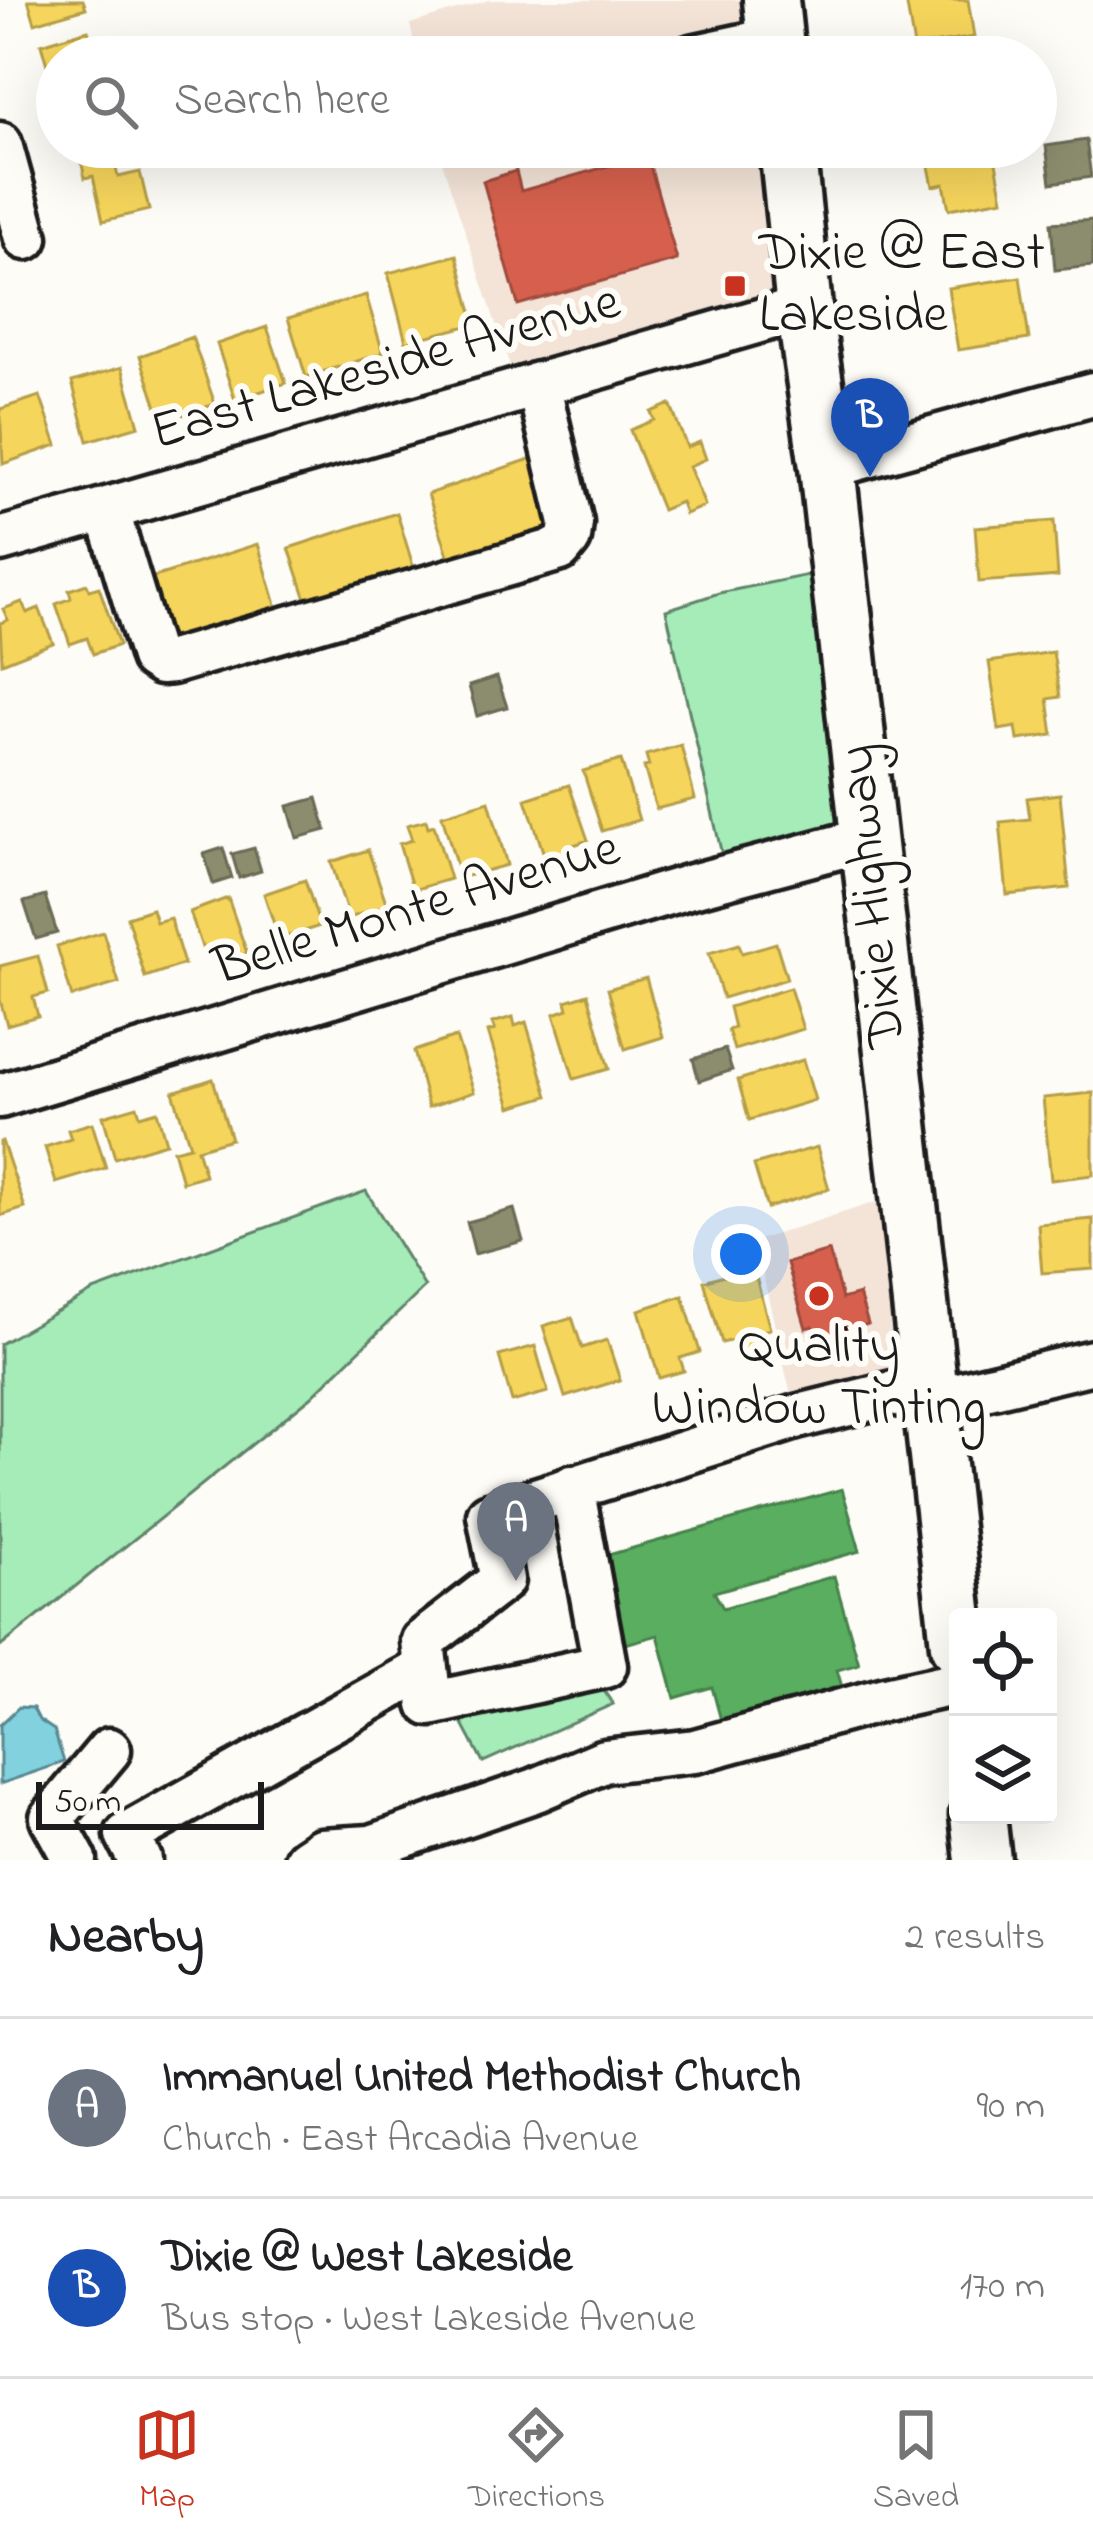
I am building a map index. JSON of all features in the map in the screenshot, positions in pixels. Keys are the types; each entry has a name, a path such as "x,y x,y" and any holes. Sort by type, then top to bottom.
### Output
{"main road":[{"name":"Dixie Highway","path":"789,168 954,1608"},
{"path":"978,1824 983,1860"}],"street":[{"path":"0,144 26,238"},
{"name":"East Lakeside Avenue","path":"0,540 804,308"},
{"path":"107,508 152,657 161,663 172,662 560,549 572,523 538,384"},
{"path":"826,466 1093,394"},
{"name":"Belle Monte Avenue","path":"0,1096 688,887 868,838"},
{"path":"572,1487 605,1666 430,1704 423,1642 502,1580 489,1515 572,1487 796,1417 893,1393 930,1401 1093,1362"},
{"path":"140,1860 127,1835 426,1668"},
{"path":"306,1860 321,1850 370,1847 536,1790 604,1761 695,1751 949,1685"},
{"path":"74,1860 52,1818 109,1750"}],"shaded area":[{"path":"489,0 771,0 775,36 413,36 410,24"},
{"path":"444,168 789,168 804,308 518,390"},
{"path":"907,1192 930,1401 796,1417 755,1241"}],"green space":[{"path":"838,569 868,839 727,877 666,610 719,593"},
{"path":"366,1191 425,1287 311,1397 0,1647 0,1344 93,1291"},
{"path":"597,1681 613,1704 483,1762 459,1717"}],"water":[{"path":"19,1707 33,1708 39,1720 54,1730 64,1762 0,1784 0,1725"}],"building: Homes":[{"path":"28,0 83,0 86,8 35,23"},
{"path":"906,0 968,0 974,36 912,36"},
{"path":"83,168 116,168 118,177 140,172 149,210 103,221 93,176 85,178"},
{"path":"929,168 997,168 1003,199 949,209 944,184 933,186"},
{"path":"457,255 475,324 406,342 388,273"},
{"path":"1020,277 1029,339 958,350 948,288"},
{"path":"366,295 383,353 306,377 288,318"},
{"path":"267,327 286,383 235,400 217,344"},
{"path":"192,337 215,404 162,422 140,356"},
{"path":"122,367 139,426 88,441 72,382"},
{"path":"40,396 57,445 3,464 0,409"},
{"path":"670,404 687,447 700,442 706,459 689,466 705,506 685,514 681,502 662,510 630,430 654,420 651,412"},
{"path":"536,457 558,524 450,561 428,494"},
{"path":"397,513 417,579 311,614 289,548"},
{"path":"1054,521 1058,576 979,582 975,527"},
{"path":"258,544 277,608 157,646 138,582"},
{"path":"87,584 89,590 99,587 119,645 93,654 87,638 70,644 56,604 71,598 69,590"},
{"path":"22,602 27,613 39,608 53,643 2,663 0,623 8,620 3,609"},
{"path":"1053,652 1060,697 1048,699 1053,735 1018,740 1016,727 999,730 989,662"},
{"path":"681,745 695,799 656,809 644,767 649,766 646,755"},
{"path":"621,760 639,820 602,831 583,771"},
{"path":"569,785 588,840 568,847 571,856 547,864 526,799"},
{"path":"1060,794 1069,888 1007,895 1000,822 1030,819 1027,798"},
{"path":"489,801 507,865 460,878 442,815"},
{"path":"426,820 428,827 434,825 450,879 413,890 399,844 412,840 407,825"},
{"path":"368,850 387,905 349,918 331,862"},
{"path":"305,880 320,926 279,939 264,894"},
{"path":"228,898 247,953 222,962 218,948 204,953 190,912"},
{"path":"152,909 156,922 170,918 184,964 145,977 127,917"},
{"path":"103,932 119,983 72,997 57,946"},
{"path":"776,943 787,979 723,998 709,953 739,944 742,953"},
{"path":"38,956 48,993 33,997 38,1016 7,1025 0,1000 0,966"},
{"path":"646,978 663,1037 625,1049 608,989"},
{"path":"790,988 803,1029 734,1050 728,1030 734,1028 729,1007"},
{"path":"588,994 609,1069 574,1079 554,1014 568,1009 566,1001"},
{"path":"513,1017 515,1026 526,1022 548,1096 511,1107 488,1032 495,1030 492,1023"},
{"path":"456,1037 474,1092 428,1107 414,1051"},
{"path":"803,1060 815,1100 749,1120 738,1080"},
{"path":"213,1079 231,1139 197,1149 205,1175 182,1182 173,1150 190,1146 173,1092"},
{"path":"1093,1093 1093,1175 1051,1180 1043,1098"},
{"path":"137,1106 140,1116 157,1111 166,1143 115,1158 103,1116"},
{"path":"92,1123 106,1168 56,1183 45,1147 71,1139 68,1130"},
{"path":"0,1142 25,1208 0,1216"},
{"path":"817,1147 829,1189 767,1208 754,1165"},
{"path":"1093,1219 1093,1269 1042,1273 1038,1224"},
{"path":"753,1266 770,1329 752,1334 755,1346 738,1351 734,1340 722,1343 704,1281"},
{"path":"683,1296 700,1352 680,1358 684,1371 659,1378 639,1310"},
{"path":"572,1317 582,1348 607,1340 620,1380 565,1397 543,1326"},
{"path":"535,1346 548,1392 512,1402 499,1356"}],"building: Shops":[{"path":"602,168 651,168 677,260 518,305 483,181 516,171 521,191"},
{"name":"Quality Window Tinting","path":"829,1251 842,1299 859,1294 868,1324 817,1340 813,1326 806,1328 787,1263"}],"building: Public":[{"path":"842,1489 860,1551 714,1592 723,1608 834,1576 859,1664 837,1670 844,1694 723,1728 712,1687 675,1698 658,1635 625,1644 601,1557"}],"building: Industry":[{"path":"1086,140 1091,177 1051,183 1049,168 1057,168 1057,144"},
{"path":"1093,220 1093,266 1055,270 1051,223"},
{"path":"497,677 507,707 477,716 469,686"},
{"path":"317,798 326,830 297,838 288,806"},
{"path":"223,848 232,878 213,884 204,854"},
{"path":"254,848 261,871 239,878 232,854"},
{"path":"45,896 57,933 36,939 24,902"},
{"path":"725,1049 732,1070 699,1081 693,1059"},
{"path":"514,1209 523,1241 475,1254 467,1222"}],"place":[{"name":"Dixie @ East Lakeside","path":"735,286"},
{"name":"Dixie @ West Lakeside","path":"870,477"},
{"name":"Quality Window Tinting","path":"819,1296"},
{"name":"Immanuel United Methodist Church","path":"516,1581"}]}
